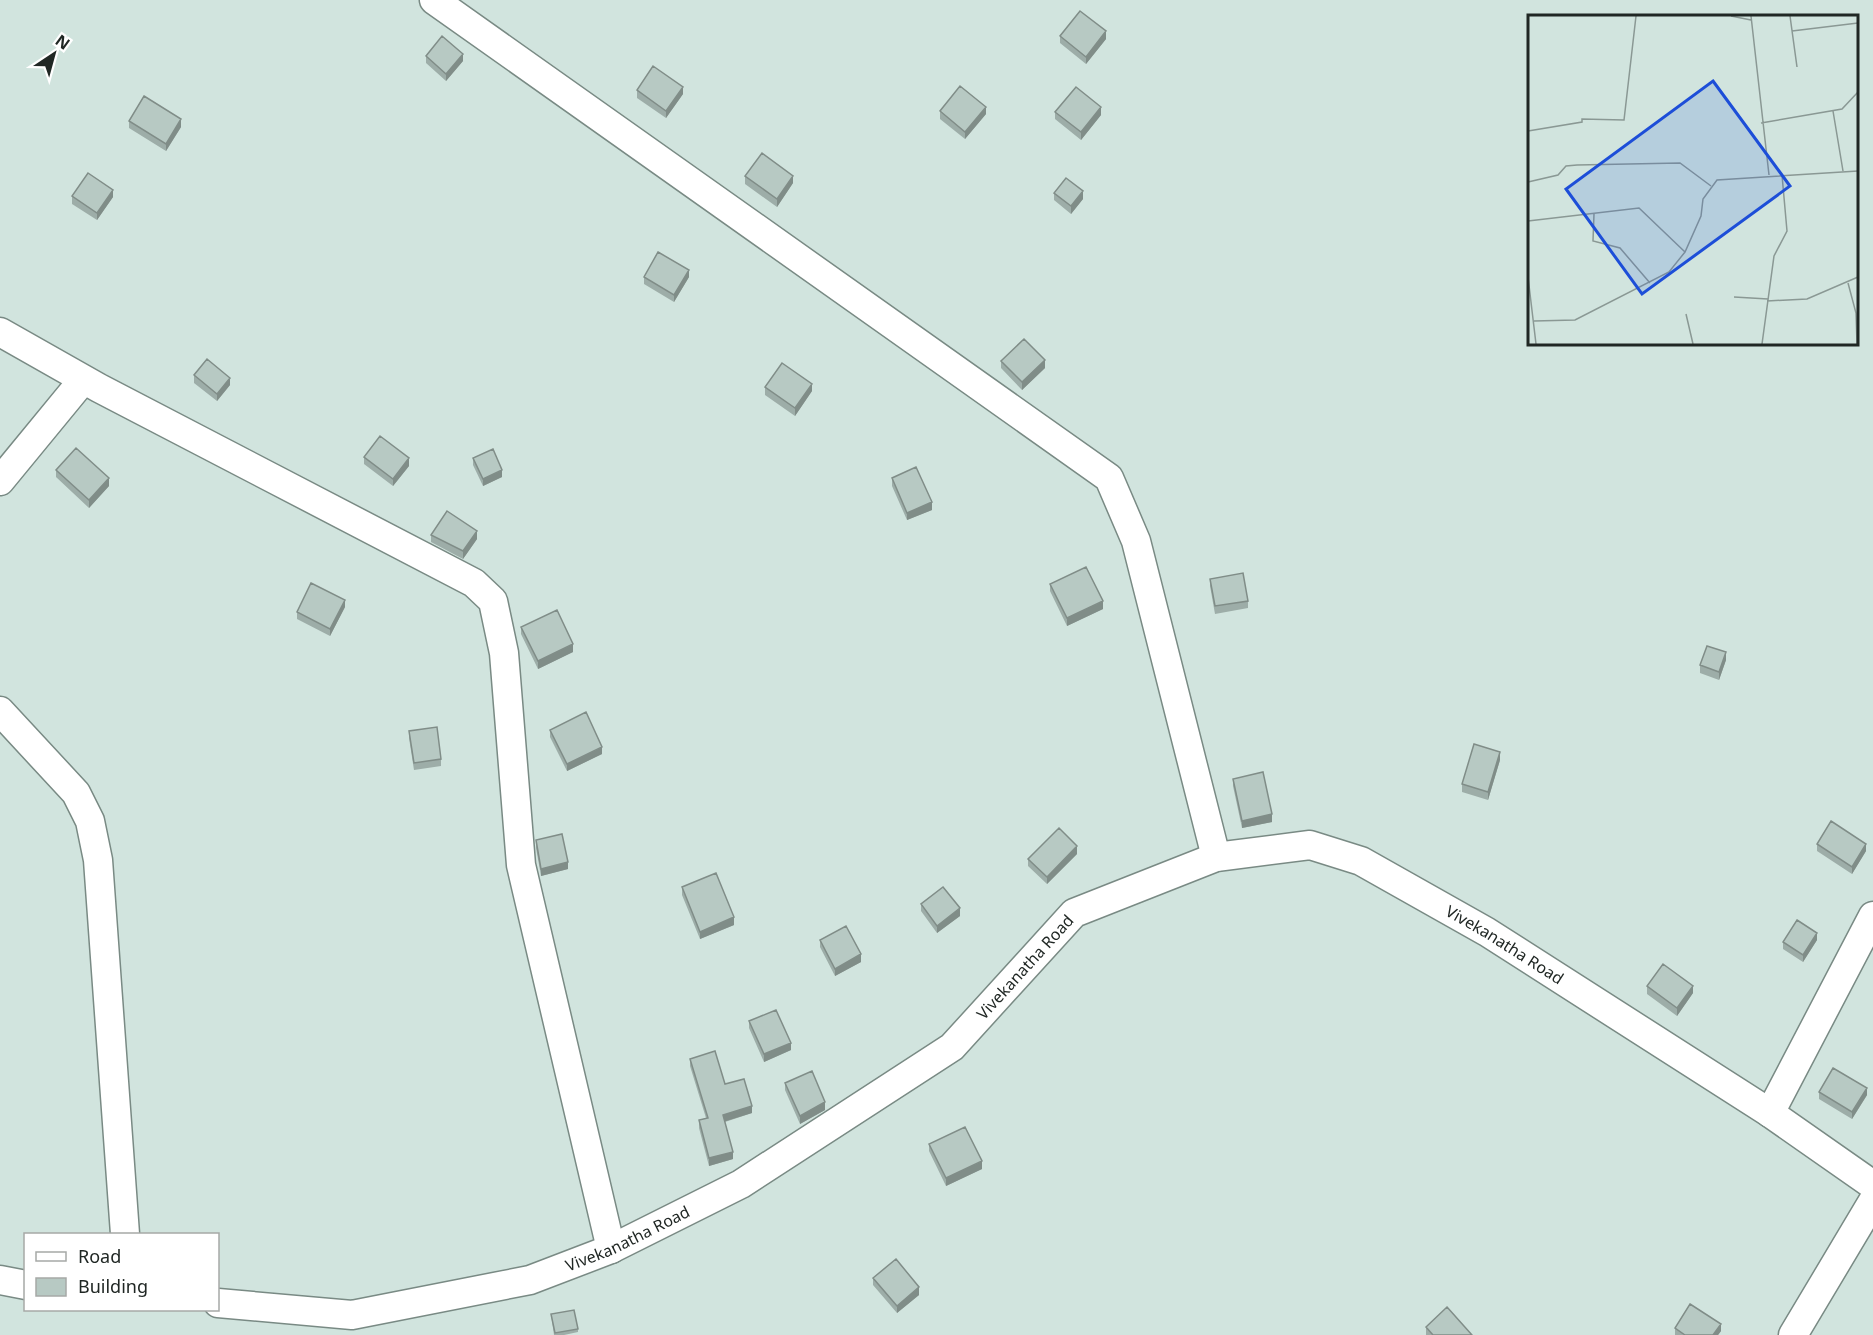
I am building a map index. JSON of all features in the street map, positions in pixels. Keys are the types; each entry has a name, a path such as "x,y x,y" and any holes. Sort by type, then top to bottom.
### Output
{"street":[{"path":"434,0 1109,478 1136,541 1216,857"},
{"path":"0,332 83,380 474,583 493,601 504,653 521,865 610,1249"},
{"path":"0,481 83,380"},
{"path":"0,711 76,793 90,820 98,860 125,1233"},
{"name":"Vivekanatha Road","path":"219,1303 352,1315 530,1280 610,1249 741,1184 952,1047 1074,913 1216,857 1310,845 1361,861 1487,932 1770,1113 1873,1185"},
{"path":"1770,1113 1873,916"},
{"path":"1793,1335 1873,1201"},
{"path":"0,1280 24,1285"}],"building":[{"path":"1080,11 1106,31 1086,57 1060,36"},
{"path":"442,36 463,54 446,74 426,56"},
{"path":"653,66 683,87 666,111 637,90"},
{"path":"960,86 986,107 965,132 940,111"},
{"path":"1076,87 1101,107 1081,132 1055,112"},
{"path":"144,96 181,119 166,144 129,121"},
{"path":"762,153 793,176 777,199 745,176"},
{"path":"88,173 113,190 97,213 72,196"},
{"path":"1066,178 1083,191 1071,206 1054,193"},
{"path":"658,252 689,270 674,295 644,277"},
{"path":"1024,339 1045,360 1022,382 1001,361"},
{"path":"207,359 230,378 217,394 194,375"},
{"path":"782,363 812,384 795,408 765,387"},
{"path":"380,436 409,458 393,479 364,457"},
{"path":"76,448 109,478 89,500 56,470"},
{"path":"493,449 502,470 483,479 473,458"},
{"path":"916,467 932,502 907,513 892,478"},
{"path":"447,511 477,531 463,551 431,535"},
{"path":"1086,567 1103,601 1067,618 1050,584"},
{"path":"1243,573 1248,601 1215,606 1210,579"},
{"path":"311,583 345,600 330,629 297,612"},
{"path":"557,610 573,644 538,661 521,627"},
{"path":"1707,646 1726,652 1719,672 1700,665"},
{"path":"586,712 602,747 567,764 550,730"},
{"path":"437,727 441,759 414,763 409,731"},
{"path":"1474,744 1500,752 1488,792 1462,784"},
{"path":"1263,772 1272,814 1242,821 1233,779"},
{"path":"1831,821 1866,844 1852,867 1817,844"},
{"path":"1059,828 1077,846 1047,877 1028,859"},
{"path":"562,834 568,862 541,869 536,840"},
{"path":"716,873 734,917 700,932 682,887"},
{"path":"943,887 960,908 937,926 921,904"},
{"path":"1797,920 1817,933 1803,955 1783,942"},
{"path":"846,926 861,954 835,969 820,940"},
{"path":"1663,964 1693,986 1677,1008 1647,986"},
{"path":"776,1010 791,1043 764,1054 749,1021"},
{"path":"715,1051 725,1084 744,1079 752,1106 723,1115 733,1152 709,1158 699,1120 708,1118 690,1059"},
{"path":"1833,1068 1867,1088 1852,1112 1819,1092"},
{"path":"812,1071 825,1102 800,1116 785,1083"},
{"path":"965,1127 982,1161 946,1178 929,1144"},
{"path":"896,1259 919,1287 897,1306 873,1278"},
{"path":"1690,1304 1721,1324 1713,1335 1685,1335 1675,1328"},
{"path":"1447,1307 1472,1335 1433,1335 1426,1327"},
{"path":"574,1310 578,1329 555,1333 551,1314"}]}
